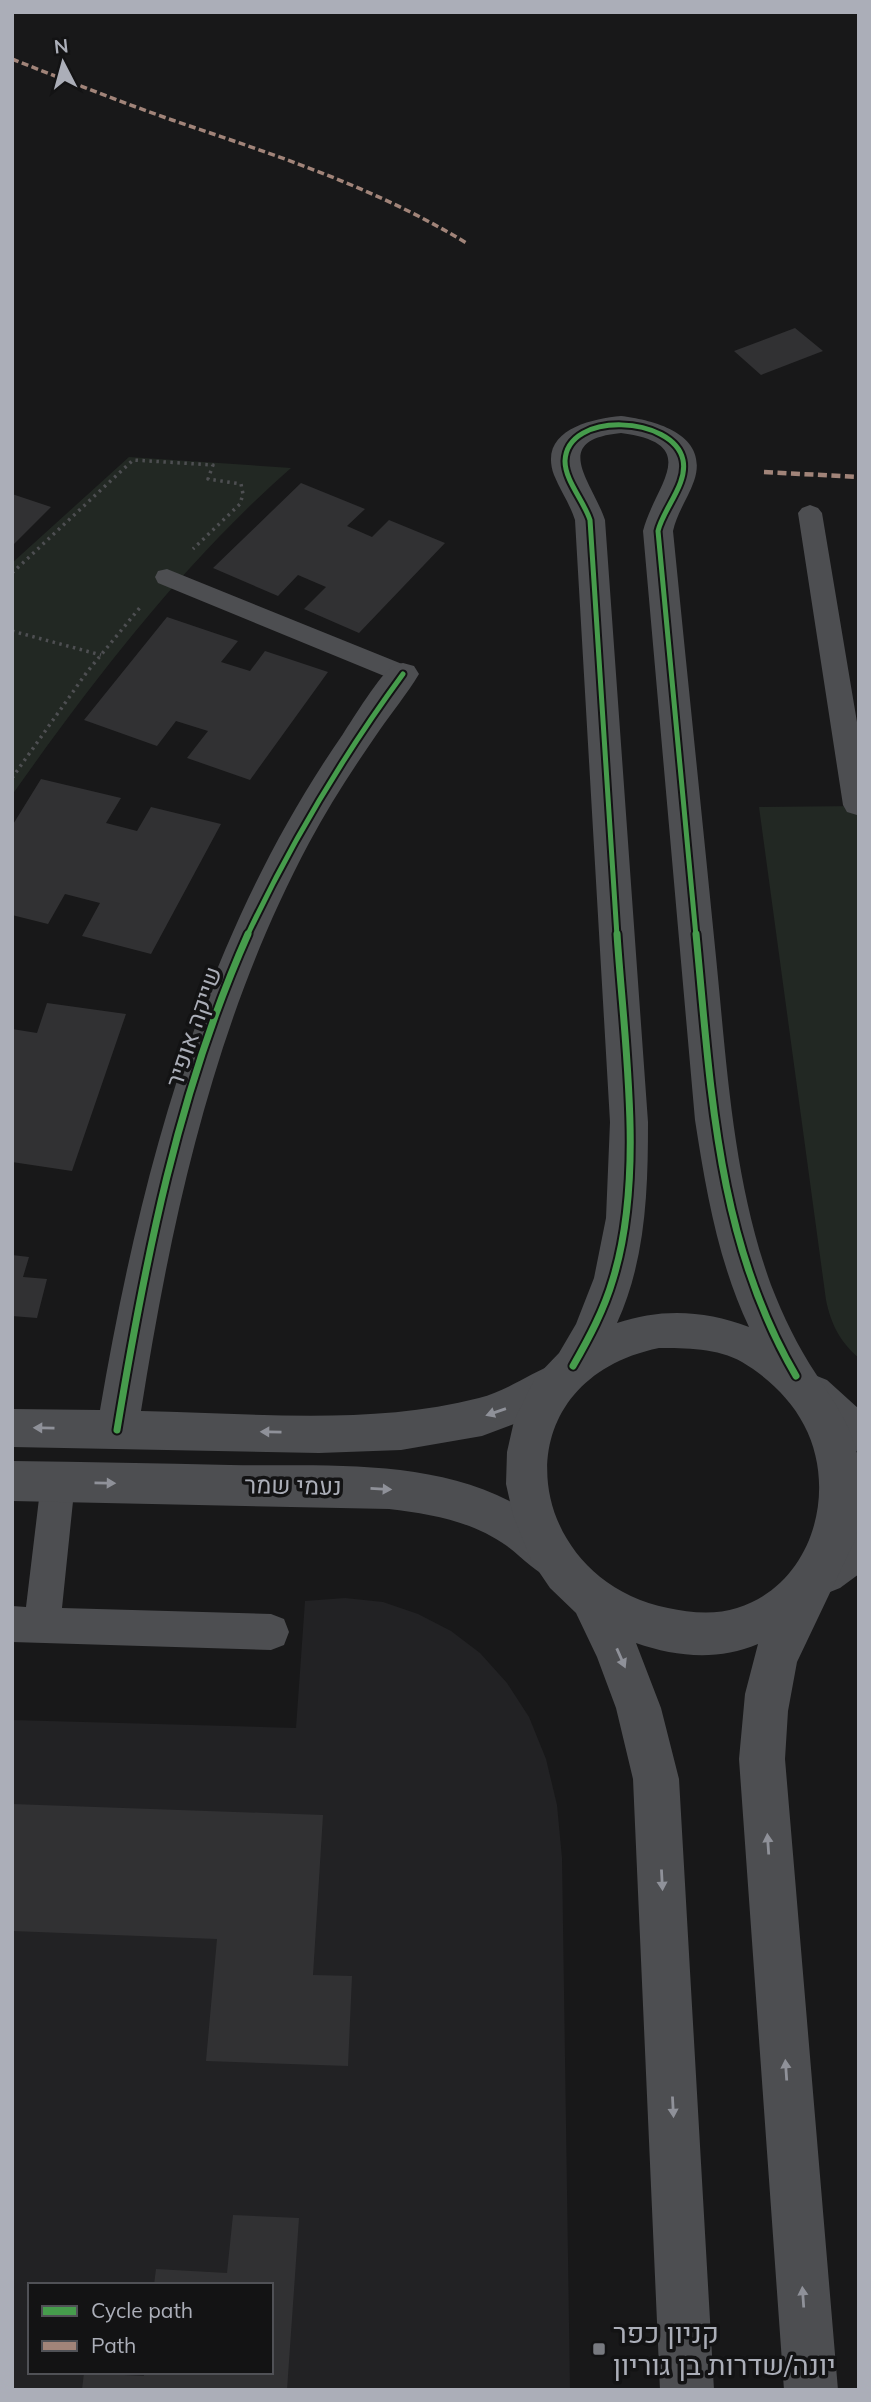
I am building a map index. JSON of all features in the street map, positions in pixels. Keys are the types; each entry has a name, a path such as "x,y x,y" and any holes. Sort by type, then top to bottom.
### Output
{"street":[{"path":"687,2390 656,1779 645,1724 634,1689 590,1597 555,1560 532,1515 525,1465 534,1420 594,1334 605,1309 619,1261 626,1214 629,1133 590,520 565,461 569,444 581,433 599,426 620,425 642,427 661,434 676,445 683,460 680,480 664,509 658,531 714,1120 728,1209 741,1261 762,1316 839,1434 850,1483 845,1530 838,1553 786,1632 774,1668 765,1710 762,1759 811,2390"},
{"name":"שייקה אופיר","path":"117,1430 132,1333 151,1247 192,1087 217,1012 256,917 314,803 356,738 403,674"},
{"path":"12,1428 404,1433 479,1418 516,1404 612,1342 659,1330 684,1330 709,1333 756,1348 804,1384 834,1415 859,1433"},
{"name":"נעמי שמר","path":"12,1481 344,1487 417,1493 460,1502 498,1517 533,1539 555,1560"},
{"path":"590,1597 637,1622 663,1629 699,1633 744,1628 769,1618 859,1548"}],"lane":[{"path":"810,513 847,670 857,805"},
{"path":"167,577 403,674"},
{"path":"58,1482 27,1625 271,1632"}],"path":[{"path":"12,573 133,460"},
{"path":"12,631 101,655"}],"shaded area":[{"path":"129,457 291,468 214,543 142,623 75,708 12,795 12,563"},
{"path":"859,806 859,1358 837,1332 826,1300 759,807"},
{"path":"345,1598 383,1602 418,1614 451,1631 480,1653 507,1683 529,1717 546,1759 557,1805 562,1858 570,2390 12,2390 12,1720 296,1728 305,1601"}],"building":[{"path":"795,328 823,351 761,375 734,351"},
{"path":"301,483 365,509 347,526 372,537 389,520 445,543 359,633 304,609 326,587 298,575 278,596 213,568"},
{"path":"12,494 51,507 12,546"},
{"path":"167,617 238,641 221,662 250,671 265,651 328,672 250,780 187,758 208,731 176,721 157,746 84,720"},
{"path":"41,779 121,798 106,823 137,831 151,807 221,824 151,954 82,936 100,903 65,894 48,924 12,915 12,826"},
{"path":"47,1003 126,1014 72,1171 12,1162 12,1029 37,1033"},
{"path":"12,1255 29,1257 23,1277 47,1279 37,1318 12,1316"},
{"path":"12,1804 323,1815 313,1975 352,1976 348,2066 206,2061 217,1939 12,1931"},
{"path":"233,2215 299,2218 287,2390 82,2390 84,2374 273,2374 273,2283 154,2283 156,2269 227,2273"}],"marked path":[{"path":"12,59 117,101 347,181 429,220 468,244"},
{"path":"764,472 859,477"}],"cycle path":[{"path":"573,1366 604,1307 621,1248 628,1187 629,1122 590,520 566,468 565,460 569,444 581,433 599,427 621,425 642,427 662,434 676,445 683,460 681,478 658,531 714,1120 733,1221 751,1285 778,1346 796,1376"},
{"path":"117,1430 142,1286 175,1144 220,1004 247,937 291,845 336,770 403,674"}],"place":[{"name":"קניון כפר יונה/שדרות בן גוריון","path":"599,2349"}]}
